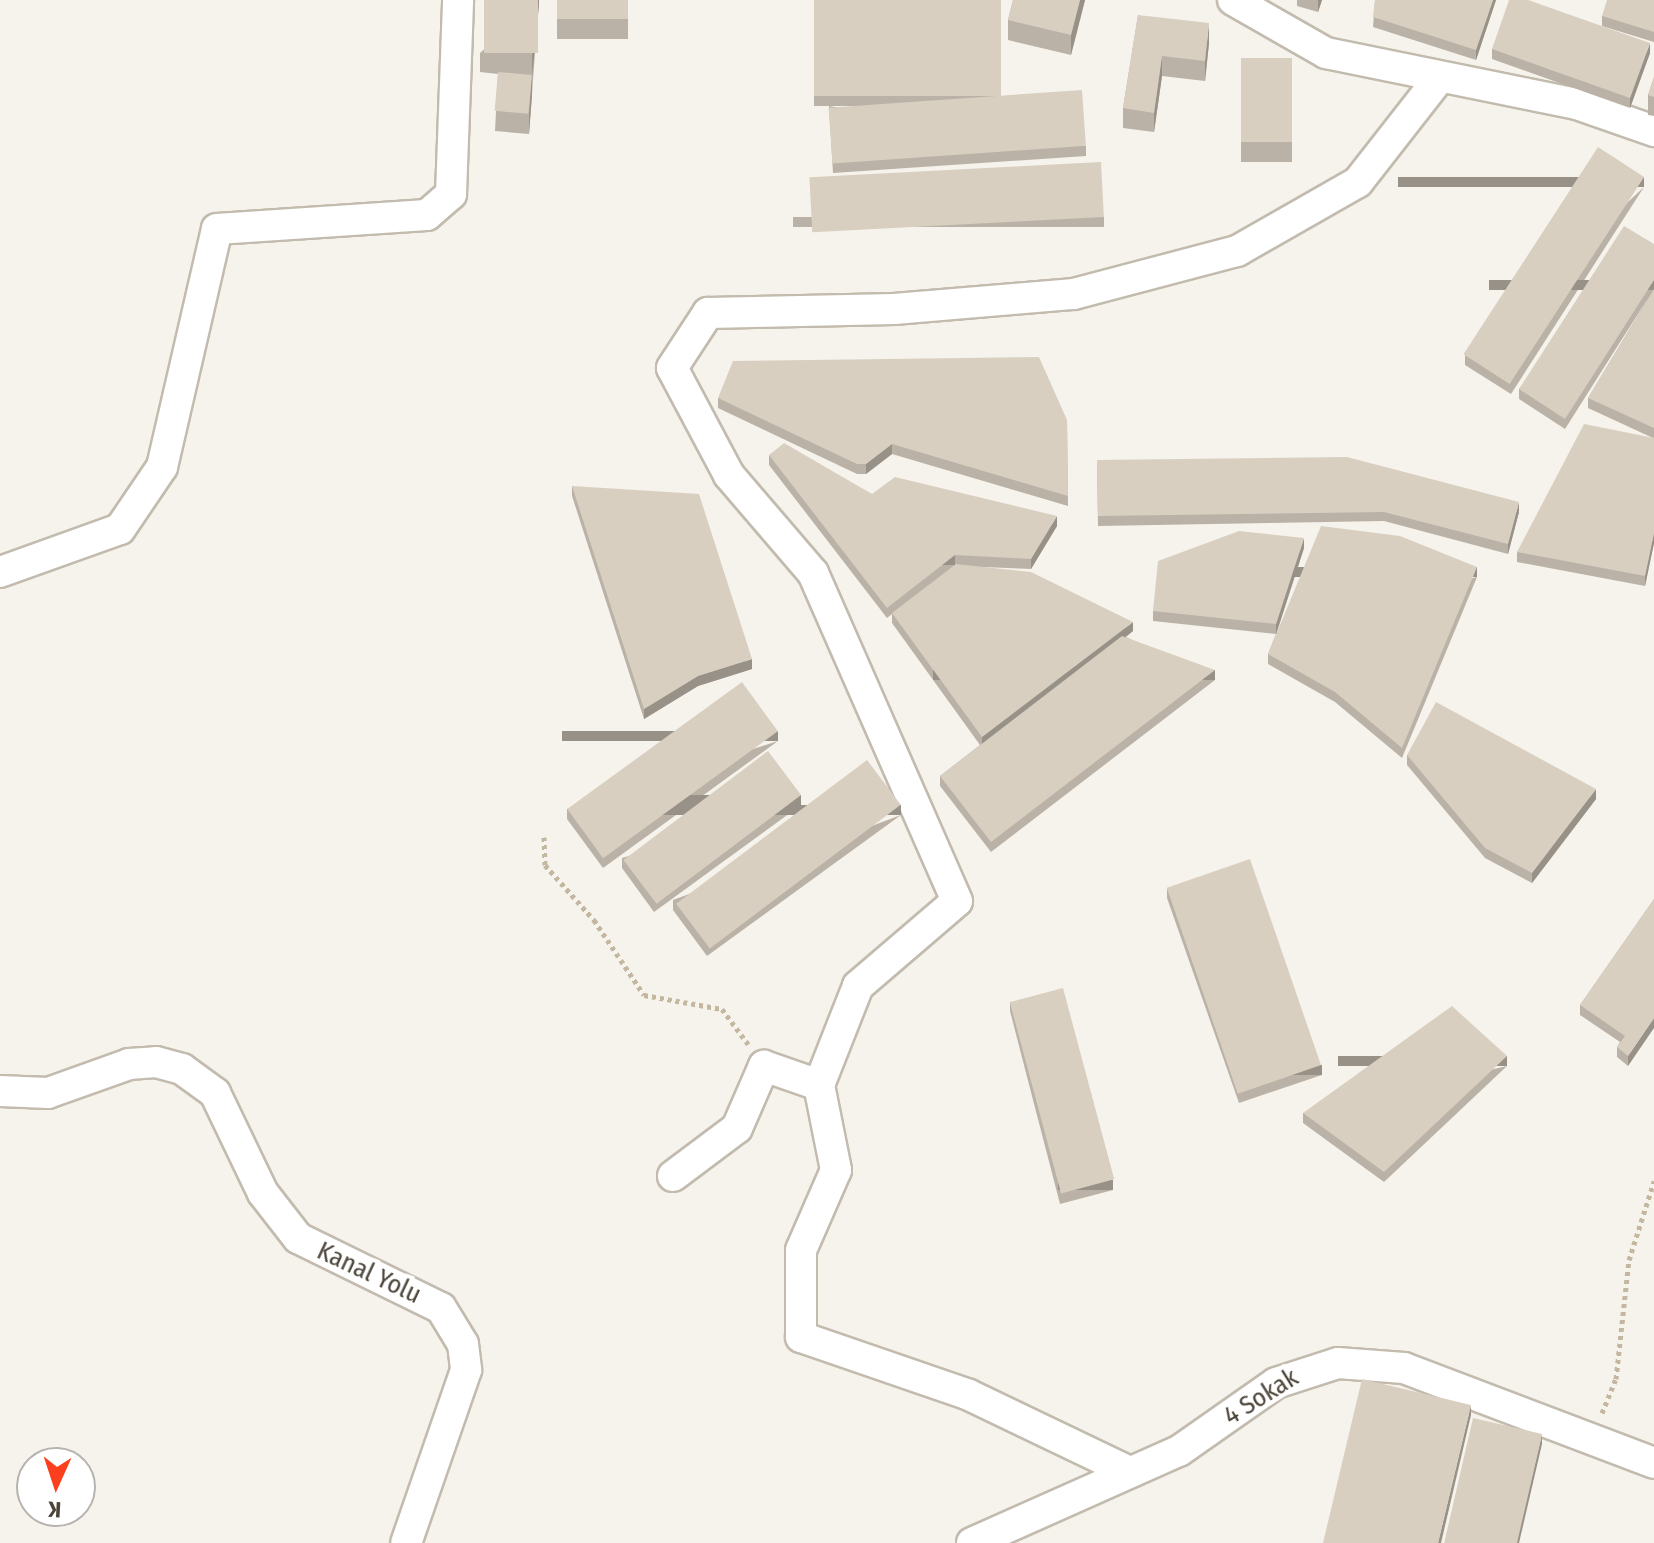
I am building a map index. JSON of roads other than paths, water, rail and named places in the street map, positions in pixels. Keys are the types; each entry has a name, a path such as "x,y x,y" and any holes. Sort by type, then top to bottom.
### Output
{"street":[{"path":"0,572 120,529 162,467 217,229 427,215 451,194 458,0"},
{"path":"1233,0 1326,53 1577,104 1654,131"},
{"path":"1130,1472 967,1394 801,1337 801,1250 836,1170 819,1085 858,986 957,901 813,573 729,475 672,368 708,313 894,309 1074,294 1237,251 1358,182 1440,77"},
{"name":"Kanal Yolu","path":"0,1091 48,1093 129,1064 156,1062 182,1069 215,1093 263,1193 298,1238 441,1308 463,1344 466,1370 406,1543"},
{"path":"673,1176 737,1128 764,1066 819,1085"},
{"name":"4 Sokak","path":"972,1543 1179,1451 1276,1383 1338,1363 1404,1368 1654,1463"}]}
